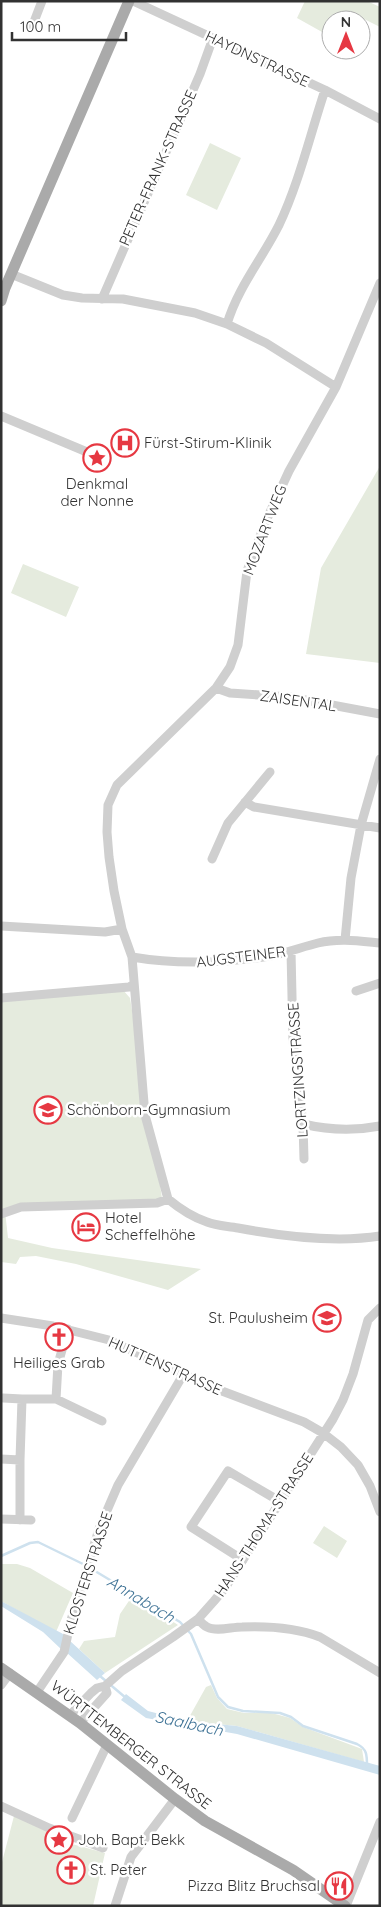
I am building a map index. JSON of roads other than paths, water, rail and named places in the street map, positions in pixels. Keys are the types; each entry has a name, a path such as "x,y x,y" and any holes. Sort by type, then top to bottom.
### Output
{"main road":[{"path":"1,301 3,290 129,1"},
{"name":"WÜRTTEMBERGER STRASSE","path":"6,1670 70,1715 175,1800 204,1821 294,1870 346,1906"}],"street":[{"path":"32,27 42,1"},
{"name":"HAYDNSTRASSE","path":"133,1 325,90 380,119"},
{"name":"PETER-FRANK-STRASSE","path":"102,298 200,74 213,38"},
{"path":"227,324 237,298 278,227 289,203 325,90"},
{"path":"11,274 63,295 82,298 122,299 179,309 227,324 266,343 336,387"},
{"name":"MOZARTWEG","path":"168,1199 145,1115 132,957 122,929 114,891 107,832 108,805 118,786 216,688 230,667 238,645 247,571 265,523 289,471 336,387 380,283"},
{"path":"1,416 87,452 92,464"},
{"name":"ZAISENTAL","path":"216,688 230,693 289,697 380,714"},
{"path":"345,940 351,878 361,825 380,759"},
{"path":"212,859 228,823 270,772"},
{"path":"244,802 254,807 380,828"},
{"path":"1,926 105,932 122,929"},
{"name":"AUGSTEINER","path":"132,957 180,963 212,962 257,958 318,943 345,940 380,942"},
{"name":"LORTZINGSTRASSE","path":"291,951 293,1041 304,1159"},
{"path":"356,990 380,983"},
{"path":"1,998 129,987 134,984"},
{"path":"302,1124 345,1130 380,1126"},
{"path":"1,1214 21,1207 157,1203 168,1199 186,1213 209,1223 252,1231 297,1236 363,1239 380,1236"},
{"name":"HANS-THOMA-STRASSE","path":"70,1715 91,1693 105,1686 198,1619 225,1588 323,1433 334,1419 352,1374 368,1320 380,1308"},
{"name":"HUTTENSTRASSE","path":"1,1318 68,1329 109,1340 183,1375 255,1405 304,1422 323,1433 341,1447 358,1465 370,1486 380,1512"},
{"path":"56,1399 58,1364 68,1329"},
{"name":"KLOSTERSTRASSE","path":"38,1692 64,1652 71,1620 99,1529 118,1485 183,1375"},
{"path":"3,1398 56,1399 102,1420"},
{"path":"20,1520 22,1399"},
{"path":"1,1459 20,1460"},
{"path":"243,1560 190,1527 228,1471 281,1502"},
{"path":"1,1519 31,1520"},
{"path":"198,1619 207,1627 219,1629 242,1627 310,1633 320,1637 380,1674"},
{"path":"1,1685 6,1670"},
{"name":"HANS-THOMA-STRASSE","path":"80,1723 107,1693 105,1686"},
{"path":"72,1818 107,1745"},
{"path":"115,1906 131,1856 175,1800"},
{"path":"1,1806 49,1828 103,1848"},
{"path":"346,1906 380,1822"}],"water":[{"path":"1,1601 65,1635 62,1650 43,1632 1,1606"},
{"path":"69,1640 105,1673 97,1680 66,1652"},
{"path":"126,1694 148,1711 187,1721 237,1726 380,1766 380,1775 237,1734 146,1718 121,1700"}],"waterway":[{"name":"Annabach","path":"1,1556 30,1543 38,1542 85,1565"},
{"name":"Annabach","path":"90,1568 180,1622 191,1634 218,1697 228,1707 243,1711 280,1713 291,1717 303,1726 357,1744 366,1753 367,1766"},
{"name":"Saalbach","path":"100,1676 126,1698"}],"place":[{"name":"Fürst-Stirum-Klinik","path":"125,443"},
{"name":"Denkmal der Nonne","path":"97,458"},
{"name":"Schönborn-Gymnasium","path":"48,1110"},
{"name":"Hotel Scheffelhöhe","path":"86,1227"},
{"name":"St. Paulusheim","path":"327,1318"},
{"name":"Heiliges Grab","path":"59,1337"},
{"name":"Joh. Bapt. Bekk","path":"59,1840"},
{"name":"St. Peter","path":"71,1870"},
{"name":"Pizza Blitz Bruchsal","path":"339,1886"}]}
